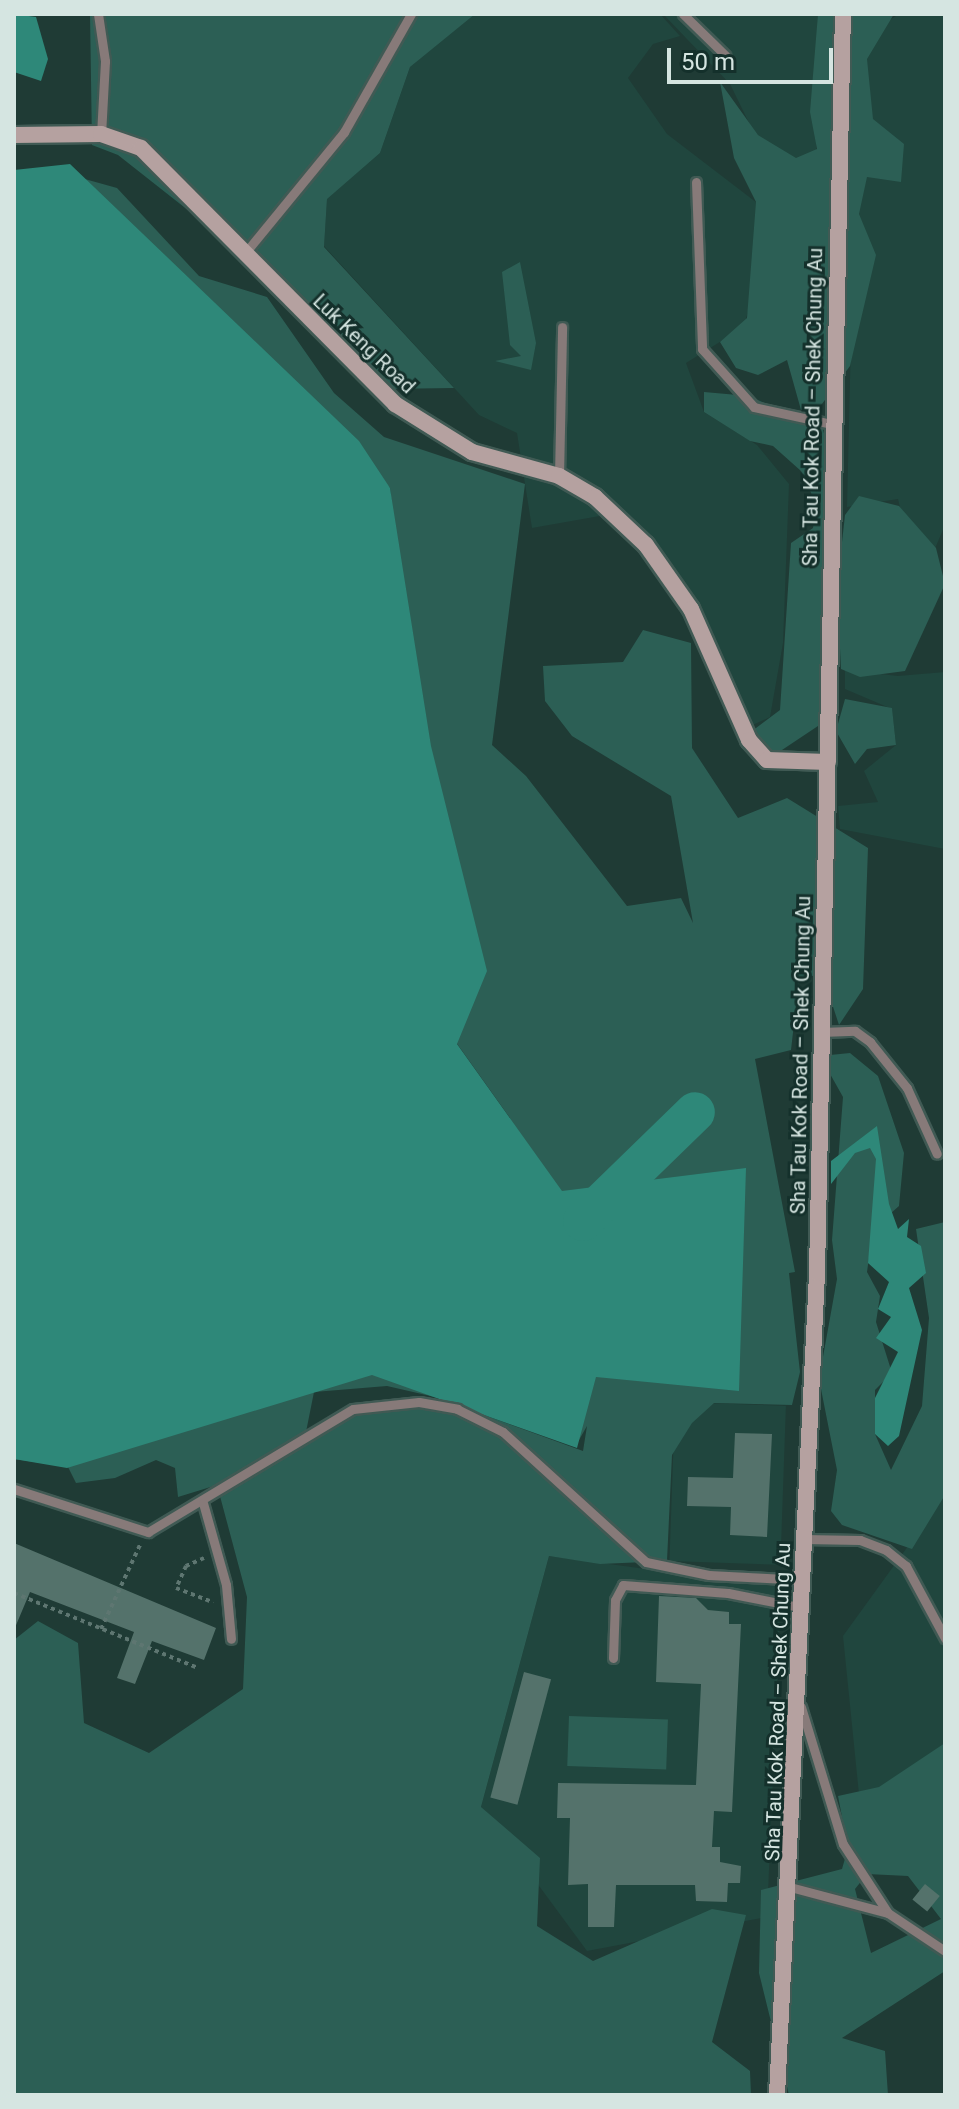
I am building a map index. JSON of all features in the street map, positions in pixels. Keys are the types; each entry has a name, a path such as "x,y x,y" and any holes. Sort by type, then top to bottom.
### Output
{"main road":[{"name":"Sha Tau Kok Road – Shek Chung Au","path":"777,2095 805,1580 828,762 831,424 843,14"},
{"name":"Luk Keng Road","path":"14,135 101,134 150,155 245,253 416,419 472,452 559,476 612,511 653,555 702,626 749,740 767,760 828,762"}],"lane":[{"path":"98,14 105,61 101,134"},
{"path":"245,253 344,132 411,14"},
{"path":"683,14 725,55"},
{"path":"696,182 702,349 754,407 831,424"},
{"path":"559,476 562,327"},
{"path":"821,1032 855,1031 879,1051 907,1088 937,1154"},
{"path":"14,1489 128,1531 148,1532 203,1503 353,1409 419,1402 457,1409 503,1432 646,1562 709,1575 805,1580"},
{"path":"203,1503 217,1553 231,1639"},
{"path":"804,1539 860,1540 886,1550 906,1566 945,1638"},
{"path":"613,1658 615,1600 623,1585 728,1593 804,1608"},
{"path":"800,1704 843,1844 888,1913"},
{"path":"790,1887 888,1913 945,1951"}],"path":[{"path":"215,1603 176,1588 186,1566 217,1553"},
{"path":"101,1629 125,1566 133,1564"},
{"path":"14,1593 198,1668"}],"shaded area":[{"path":"14,14 36,17 48,59 41,81 14,72"},
{"path":"90,14 475,14 410,67 380,153 327,199 324,247 454,388 384,389 241,252 118,155 92,145"},
{"path":"470,14 660,14 680,36 653,44 628,78 667,134 761,206 763,252 744,327 686,363 704,412 757,445 789,484 783,643 770,717 744,729 691,606 611,514 532,528 517,433 479,415 324,246 327,198 380,153 410,67"},
{"path":"663,14 818,14 816,182 753,131 730,84"},
{"path":"818,14 894,14 867,59 873,119 904,144 901,182 867,177 859,214 876,255 850,366 819,408 801,410 787,360 758,375 736,368 720,342 747,318 756,202 734,158 720,82 758,135 796,158 817,149 810,112"},
{"path":"899,14 945,14 945,525 919,586 898,499 847,507 858,41"},
{"path":"70,164 359,441 390,488 431,746 487,971 457,1044 562,1191 746,1168 739,1391 596,1377 577,1448 372,1375 67,1468 14,1459 14,170"},
{"path":"74,176 117,188 199,276 267,297 334,393 384,437 525,484 492,745 526,776 627,906 681,898 693,923 671,796 572,736 545,701 543,666 623,662 643,630 691,643 692,748 738,818 787,798 868,848 863,989 839,1025 822,973 799,980 791,1050 755,1059 795,1272 789,1273 800,1372 792,1405 714,1403 692,1423 672,1455 667,1561 600,1564 549,1556 481,1807 540,1858 537,1926 593,1961 712,1909 746,1915 712,2042 750,2071 751,2095 14,2095 14,1640 38,1621 78,1643 84,1723 149,1753 243,1689 247,1597 217,1485 178,1497 175,1468 156,1460 115,1478 76,1483 68,1467 14,1459 14,1370 521,1232 510,1118 448,1031 390,488","holes":["387,1386 531,1419 579,1440 587,1426 583,1451 476,1412 395,1401 306,1432 314,1392"]},
{"path":"520,262 536,343 531,370 495,361 521,356 510,345 502,272"},
{"path":"704,392 749,396 823,429 841,511 818,726 767,760 752,731 780,710 791,543 813,528 817,506 801,471 773,446 750,441 704,412"},
{"path":"859,496 899,506 936,548 945,584 905,671 860,677 841,669 837,587 845,515"},
{"path":"845,670 898,676 945,672 945,849 840,829 838,806 878,802 864,771 896,745 892,709 845,689"},
{"path":"845,699 892,708 896,745 867,749 855,764 836,731"},
{"path":"850,1053 878,1076 904,1153 899,1206 873,1229 867,1272 880,1296 876,1322 892,1373 875,1390 875,1434 891,1470 922,1406 929,1318 916,1229 945,1222 945,1495 912,1549 842,1525 831,1511 837,1470 819,1379 837,1279 832,1240 843,1097 820,1056"},
{"path":"877,1126 889,1204 898,1229 909,1219 907,1237 921,1246 926,1273 909,1288 922,1330 899,1436 888,1446 875,1434 875,1398 898,1352 876,1338 891,1317 878,1309 889,1282 868,1263 876,1159 870,1148 855,1153 831,1184 831,1161"},
{"path":"675,1402 786,1406 780,1565 669,1561"},
{"path":"945,1495 945,1755 862,1824 843,1636"},
{"path":"549,1556 781,1587 767,1917 587,1951 481,1807"},
{"path":"569,1716 668,1719 666,1769 567,1766"},
{"path":"945,1743 945,1971 842,2038 885,2051 888,2095 789,2095 759,1973 761,1890 842,1869 848,1848 838,1796 879,1787","holes":["867,1874 908,1876 941,1919 871,1953 855,1889"]}],"building":[{"path":"735,1433 772,1434 767,1537 730,1535 731,1507 687,1506 688,1477 733,1478"},
{"path":"14,1543 216,1628 204,1660 152,1641 135,1684 117,1678 134,1632 30,1592 14,1630"},
{"path":"659,1596 696,1598 708,1610 729,1612 729,1624 741,1624 732,1812 714,1811 712,1847 720,1847 720,1862 741,1866 740,1883 728,1883 727,1902 696,1901 695,1885 616,1885 614,1927 588,1927 588,1884 568,1885 570,1818 557,1818 558,1783 696,1785 701,1684 656,1682"},
{"path":"524,1672 551,1679 517,1805 490,1798"},
{"path":"925,1884 940,1896 927,1912 912,1900"}],"waterway":[{"path":"583,1221 695,1112"}]}
